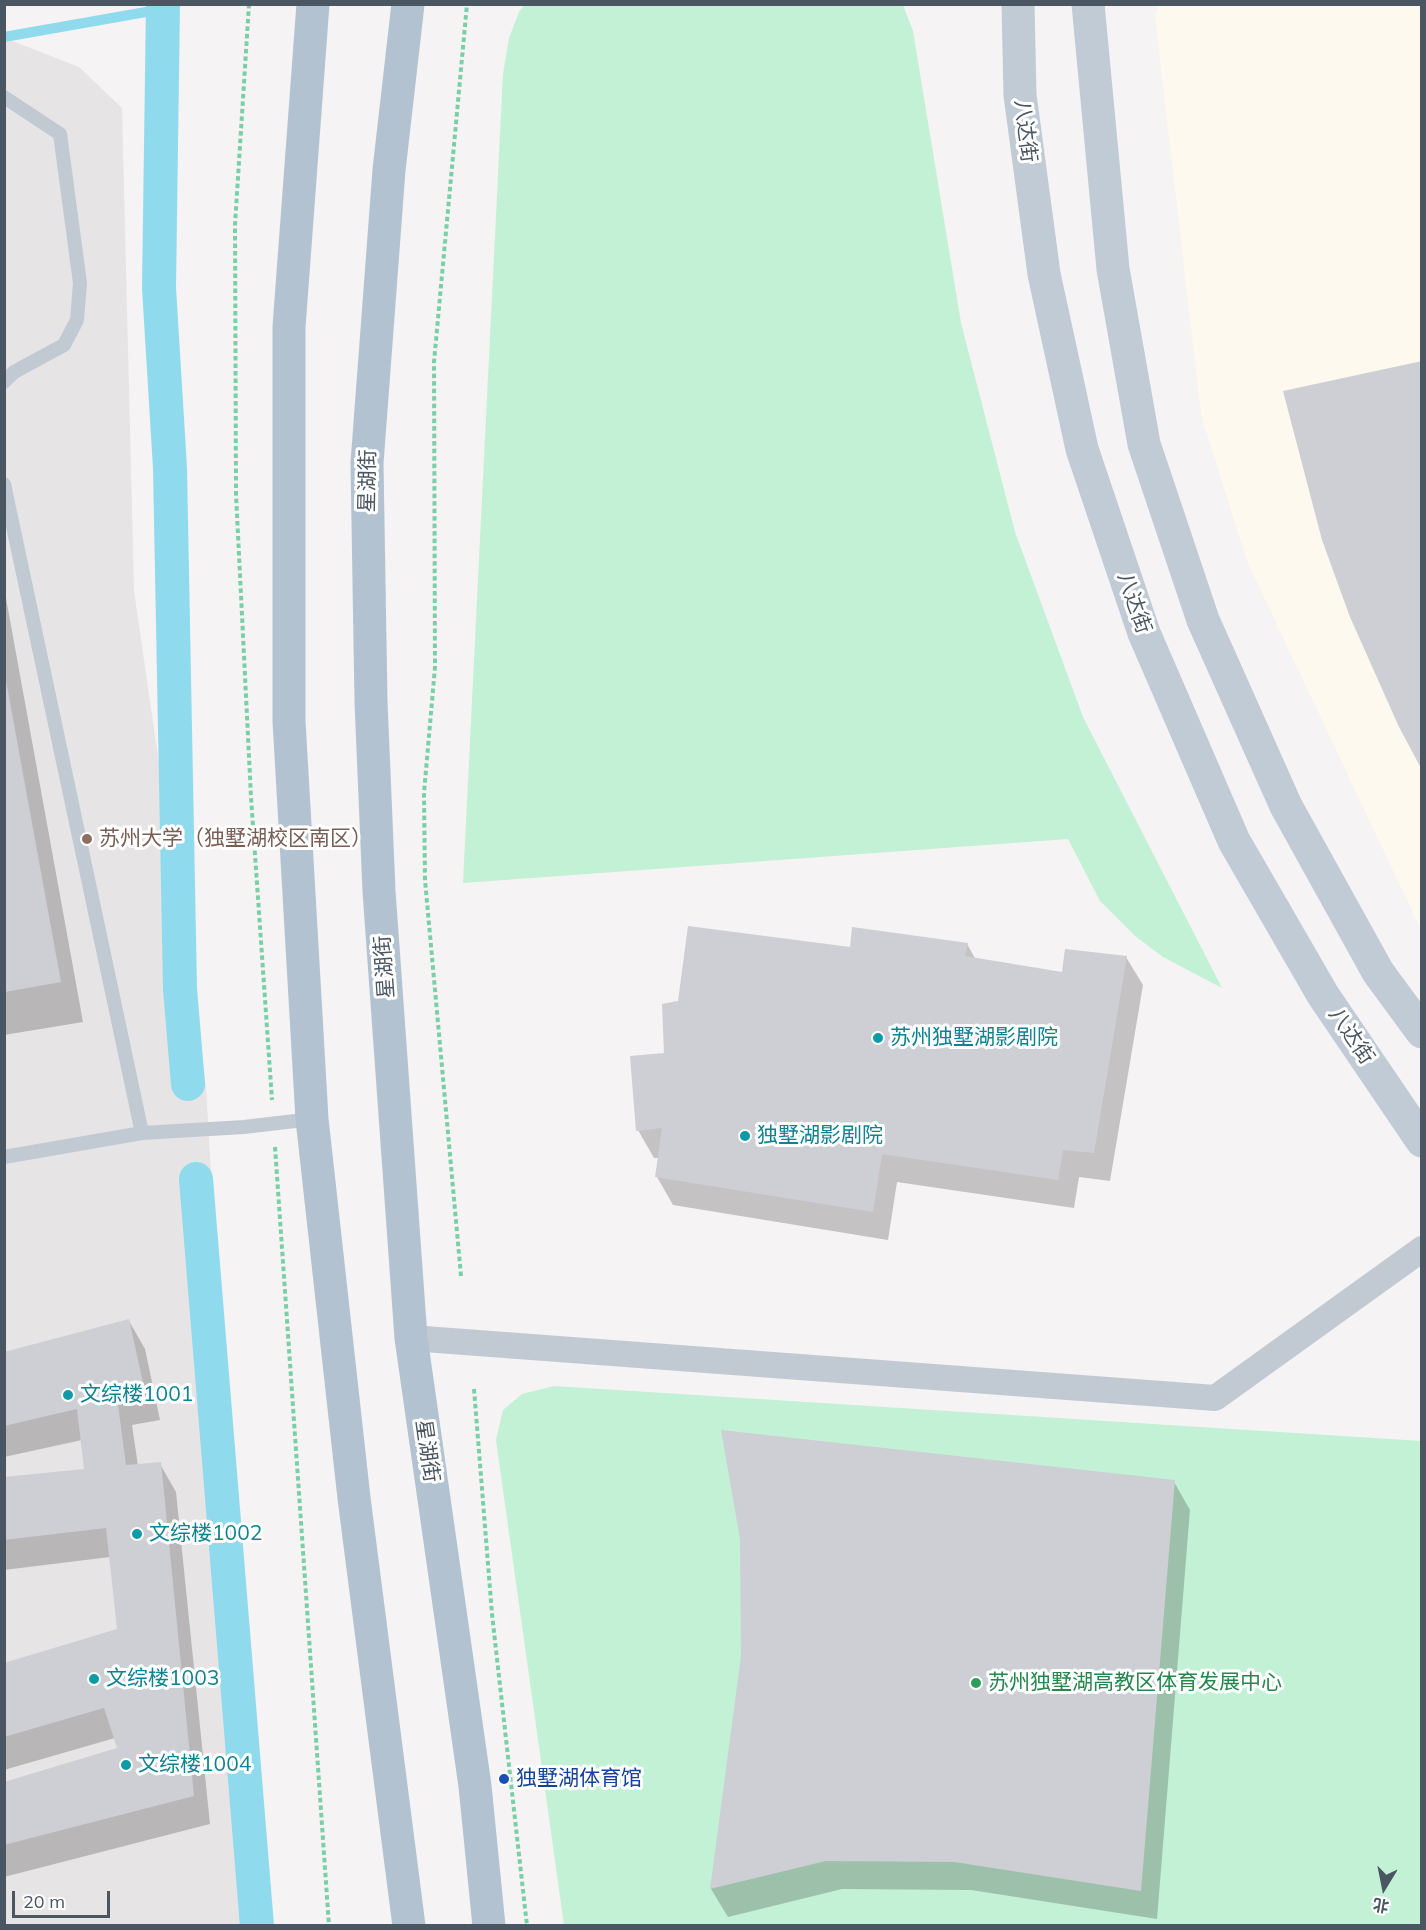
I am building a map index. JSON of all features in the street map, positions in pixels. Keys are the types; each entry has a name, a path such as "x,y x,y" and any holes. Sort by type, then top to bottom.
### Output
{"main road":[{"path":"314,4 289,327 289,721 312,1119 354,1498 409,1926"},
{"name":"星湖街","path":"408,4 389,170 367,463 371,702 379,891 411,1338 475,1786 489,1926"}],"street":[{"name":"八达街","path":"1018,4 1020,96 1044,274 1082,449 1144,633 1234,841 1323,995 1422,1141"},
{"path":"1088,4 1113,269 1144,444 1203,620 1286,806 1378,972 1422,1032"},
{"path":"411,1338 1215,1398 1422,1249"}],"lane":[{"path":"4,97 60,134 80,283 77,320 64,345 14,372 4,382"},
{"path":"4,484 142,1133"},
{"path":"4,1157 142,1133 244,1127 312,1119"}],"path":[{"path":"461,1276 425,880 424,793 435,667 435,362 467,4"},
{"path":"474,1389 492,1614 527,1926"}],"shaded area":[{"path":"1159,4 1421,5 1421,930 1247,561 1201,415 1155,17"},
{"name":"苏州大学（独墅湖校区南区）","path":"10,40 79,67 122,108 134,591 206,1087 255,1925 5,1926 4,41"}],"green space":[{"path":"524,5 903,5 913,31 961,323 1015,532 1083,717 1222,988 1163,957 1135,936 1100,901 1068,839 463,883 503,74 509,38"},
{"name":"苏州独墅湖高教区体育发展中心","path":"554,1386 1421,1441 1421,1925 564,1925 496,1440 503,1410 522,1394"}],"building":[{"path":"1422,361 1422,770 1399,727 1350,617 1322,540 1283,391"},
{"path":"5,675 61,982 5,992"},
{"path":"688,926 850,947 852,927 968,943 965,956 1062,972 1065,949 1127,956 1094,1153 1063,1150 1058,1180 882,1154 873,1212 655,1177 662,1128 636,1131 630,1056 664,1053 662,1004 678,1001"},
{"path":"129,1319 145,1392 117,1397 126,1465 161,1462 194,1796 4,1845 4,1782 117,1748 104,1708 4,1737 4,1663 117,1629 106,1528 4,1540 4,1477 84,1469 77,1409 4,1426 4,1352"},
{"path":"721,1430 1175,1480 1141,1891 954,1862 826,1861 710,1889 741,1656 740,1539"}],"waterway":[{"path":"163,4 159,288 170,468 180,989 188,1084"},
{"path":"4,37 163,9"},
{"path":"196,1179 257,1926"}],"place":[{"name":"苏州大学（独墅湖校区南区）","path":"87,839"},
{"name":"苏州独墅湖影剧院","path":"878,1038"},
{"name":"独墅湖影剧院","path":"745,1136"},
{"name":"文综楼1001","path":"68,1395"},
{"name":"文综楼1002","path":"137,1534"},
{"name":"文综楼1003","path":"94,1679"},
{"name":"苏州独墅湖高教区体育发展中心","path":"976,1683"},
{"name":"文综楼1004","path":"126,1765"},
{"name":"独墅湖体育馆","path":"504,1779"}]}
